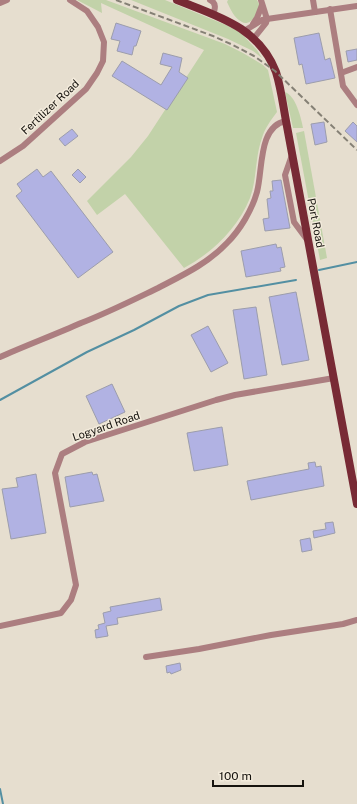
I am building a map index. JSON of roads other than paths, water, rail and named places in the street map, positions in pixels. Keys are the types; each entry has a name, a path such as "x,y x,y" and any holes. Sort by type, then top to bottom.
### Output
{"main road":[{"name":"Port Road","path":"177,0 247,29 266,52 275,71 286,121 357,504"}],"street":[{"path":"0,3 7,0"},
{"name":"Fertilizer Road","path":"0,161 23,146 86,89 103,61 104,42 98,27 87,11 70,0"},
{"path":"210,0 213,1 216,9 213,15"},
{"path":"313,0 315,12"},
{"path":"254,38 266,23 267,19 261,2"},
{"path":"247,29 257,18 261,2"},
{"path":"247,29 262,20 357,6"},
{"path":"330,10 343,86 357,105"},
{"path":"341,73 357,67"},
{"path":"0,357 82,323 147,293 189,272 216,254 233,236 248,214 257,192 266,140 277,123 286,121"},
{"name":"Logyard Road","path":"0,626 61,613 71,600 76,585 55,473 62,454 85,442 234,395 334,378"},
{"path":"146,657 199,649 271,634 343,624 357,620"}],"waterway":[{"path":"319,270 357,262"},
{"path":"0,400 87,352 134,330 179,306 208,295 296,280"},
{"path":"0,789 3,804"}],"railway":[{"path":"116,0 213,36 254,56 275,71 357,150"}]}
